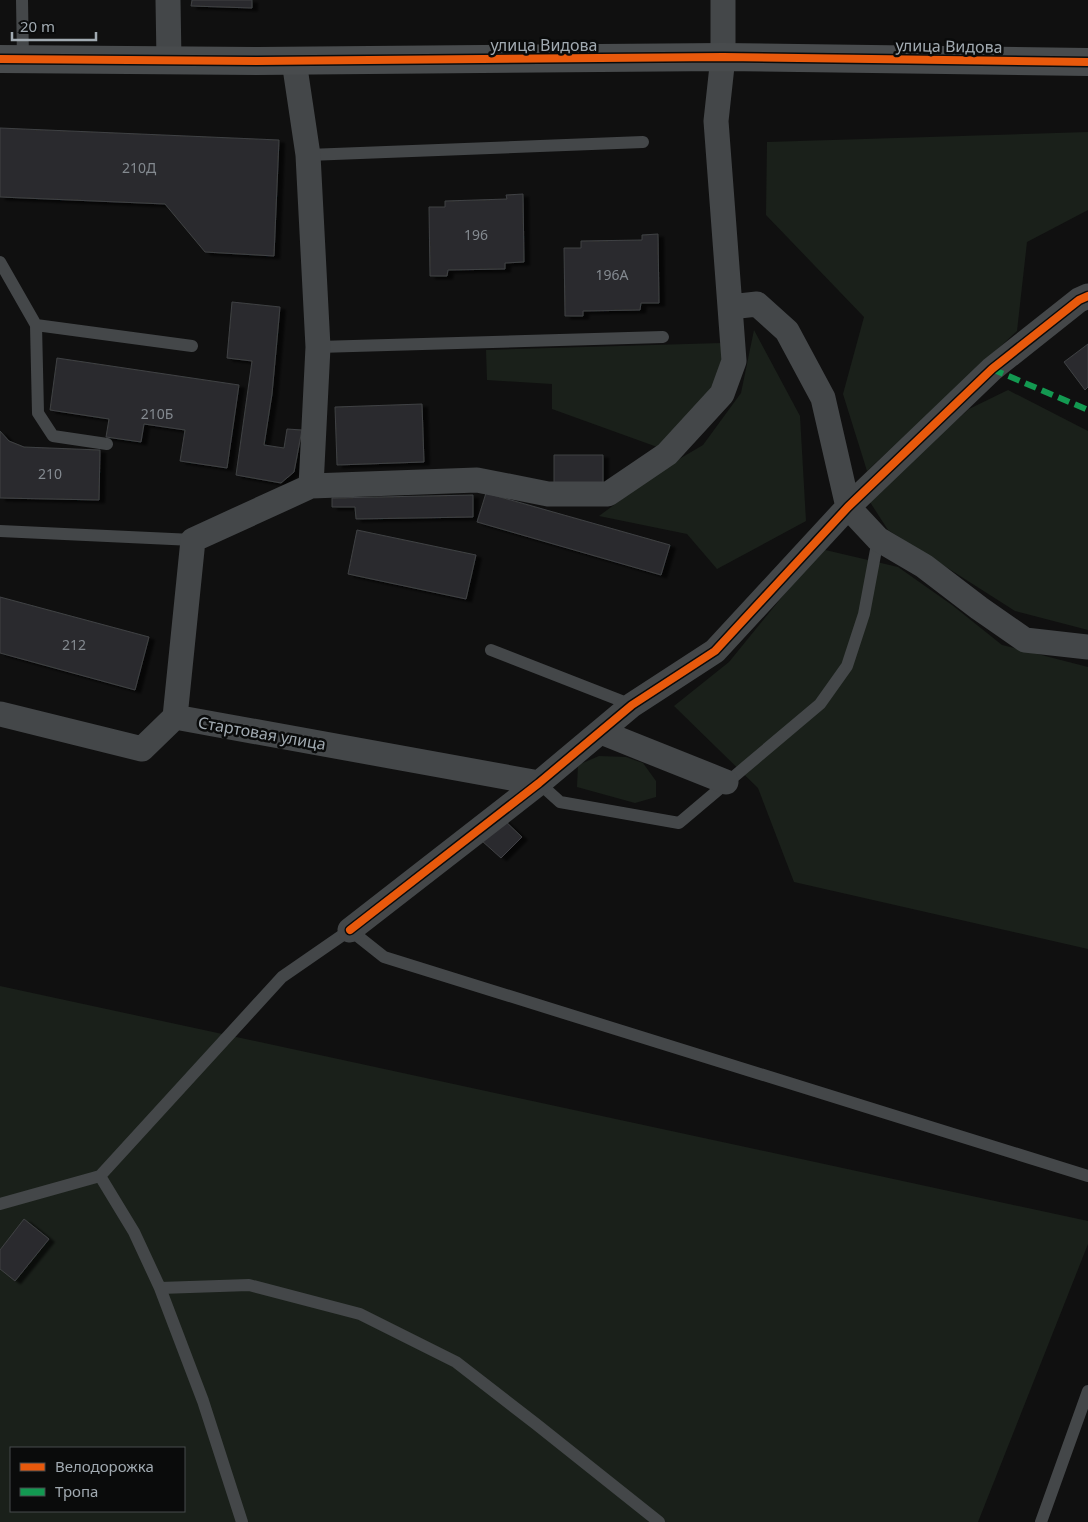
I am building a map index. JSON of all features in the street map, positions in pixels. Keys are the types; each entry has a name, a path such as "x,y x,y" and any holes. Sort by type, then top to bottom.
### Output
{"street":[{"path":"168,0 169,60"},
{"path":"175,717 193,540 311,486 476,480 548,494 608,494 667,454 722,394 734,361 716,121 723,57 724,0"},
{"name":"улица Видова","path":"11,59 294,61 723,57 1088,62"},
{"path":"294,61 308,155 318,347 311,486"},
{"path":"350,930 538,783 632,705 715,651 848,506 992,369 1079,300 1088,296"},
{"path":"730,307 757,304 787,331 823,398 848,506 878,539 924,566 1025,640 1088,647"},
{"name":"Стартовая улица","path":"0,714 142,750 175,717 538,783"},
{"path":"600,732 726,782"}],"lane":[{"path":"11,59 22,0"},
{"path":"308,155 643,142"},
{"path":"0,262 36,325 38,413 53,436 107,444"},
{"path":"36,325 192,346"},
{"path":"318,347 663,337"},
{"path":"0,531 193,540"},
{"path":"538,783 560,802 679,823 820,704 847,666 864,614 878,539"},
{"path":"491,650 632,705"},
{"path":"0,1204 100,1176 282,977 350,930 384,957 1088,1176"},
{"path":"100,1176 134,1232 160,1288 203,1401 242,1522"},
{"path":"160,1288 249,1285 360,1314 456,1362 659,1522"},
{"path":"1041,1522 1088,1391"}],"shaded area":[{"path":"1088,132 1088,210 1027,242 1017,331 867,471 843,394 864,317 766,215 767,142"},
{"path":"754,330 800,416 806,521 717,569 687,534 599,516 664,468 703,445 741,393"},
{"path":"722,343 726,361 713,389 660,448 552,409 552,384 487,380 486,350"},
{"path":"1008,390 1088,431 1088,630 1015,611 888,530 868,499 969,409"},
{"path":"821,549 898,567 952,605 1002,645 1088,667 1088,949 794,882 758,788 674,706 729,662"},
{"path":"599,756 626,757 643,763 656,781 656,797 635,803 577,787 578,765"},
{"path":"0,986 1088,1221 1088,1244 978,1522 0,1522"}],"building":[{"path":"192,0 252,0 252,8 191,6"},
{"path":"0,128 279,140 274,256 205,252 165,204 0,197"},
{"path":"523,194 524,262 505,263 505,269 448,270 447,276 430,276 429,207 445,207 445,201 507,199 506,195"},
{"path":"658,234 659,303 641,303 640,310 583,311 583,316 565,316 564,248 581,248 581,241 642,240 642,235"},
{"path":"232,302 280,307 272,394 264,445 284,448 287,429 302,430 294,472 281,483 236,475 252,361 227,358"},
{"path":"1088,344 1088,387 1085,390 1064,362"},
{"path":"57,358 239,385 227,468 180,461 185,430 144,424 141,442 106,437 109,419 50,410"},
{"path":"422,404 424,462 337,465 335,407"},
{"path":"0,431 9,441 24,447 100,450 99,500 0,498"},
{"path":"554,455 603,455 603,485 554,485"},
{"path":"486,493 670,545 661,575 477,522"},
{"path":"473,495 473,517 356,519 355,507 332,507 332,498"},
{"path":"357,530 476,555 466,599 348,574"},
{"path":"0,597 149,637 135,690 0,653"},
{"path":"503,819 522,837 501,858 482,841"},
{"path":"24,1219 49,1239 15,1281 0,1269 0,1250"}],"marked path":[{"path":"992,369 1088,410"}],"cycle path":[{"path":"0,59 257,61 723,57 1088,62"},
{"path":"350,930 539,783 632,705 715,651 848,507 992,369 1079,300 1088,296"}]}
